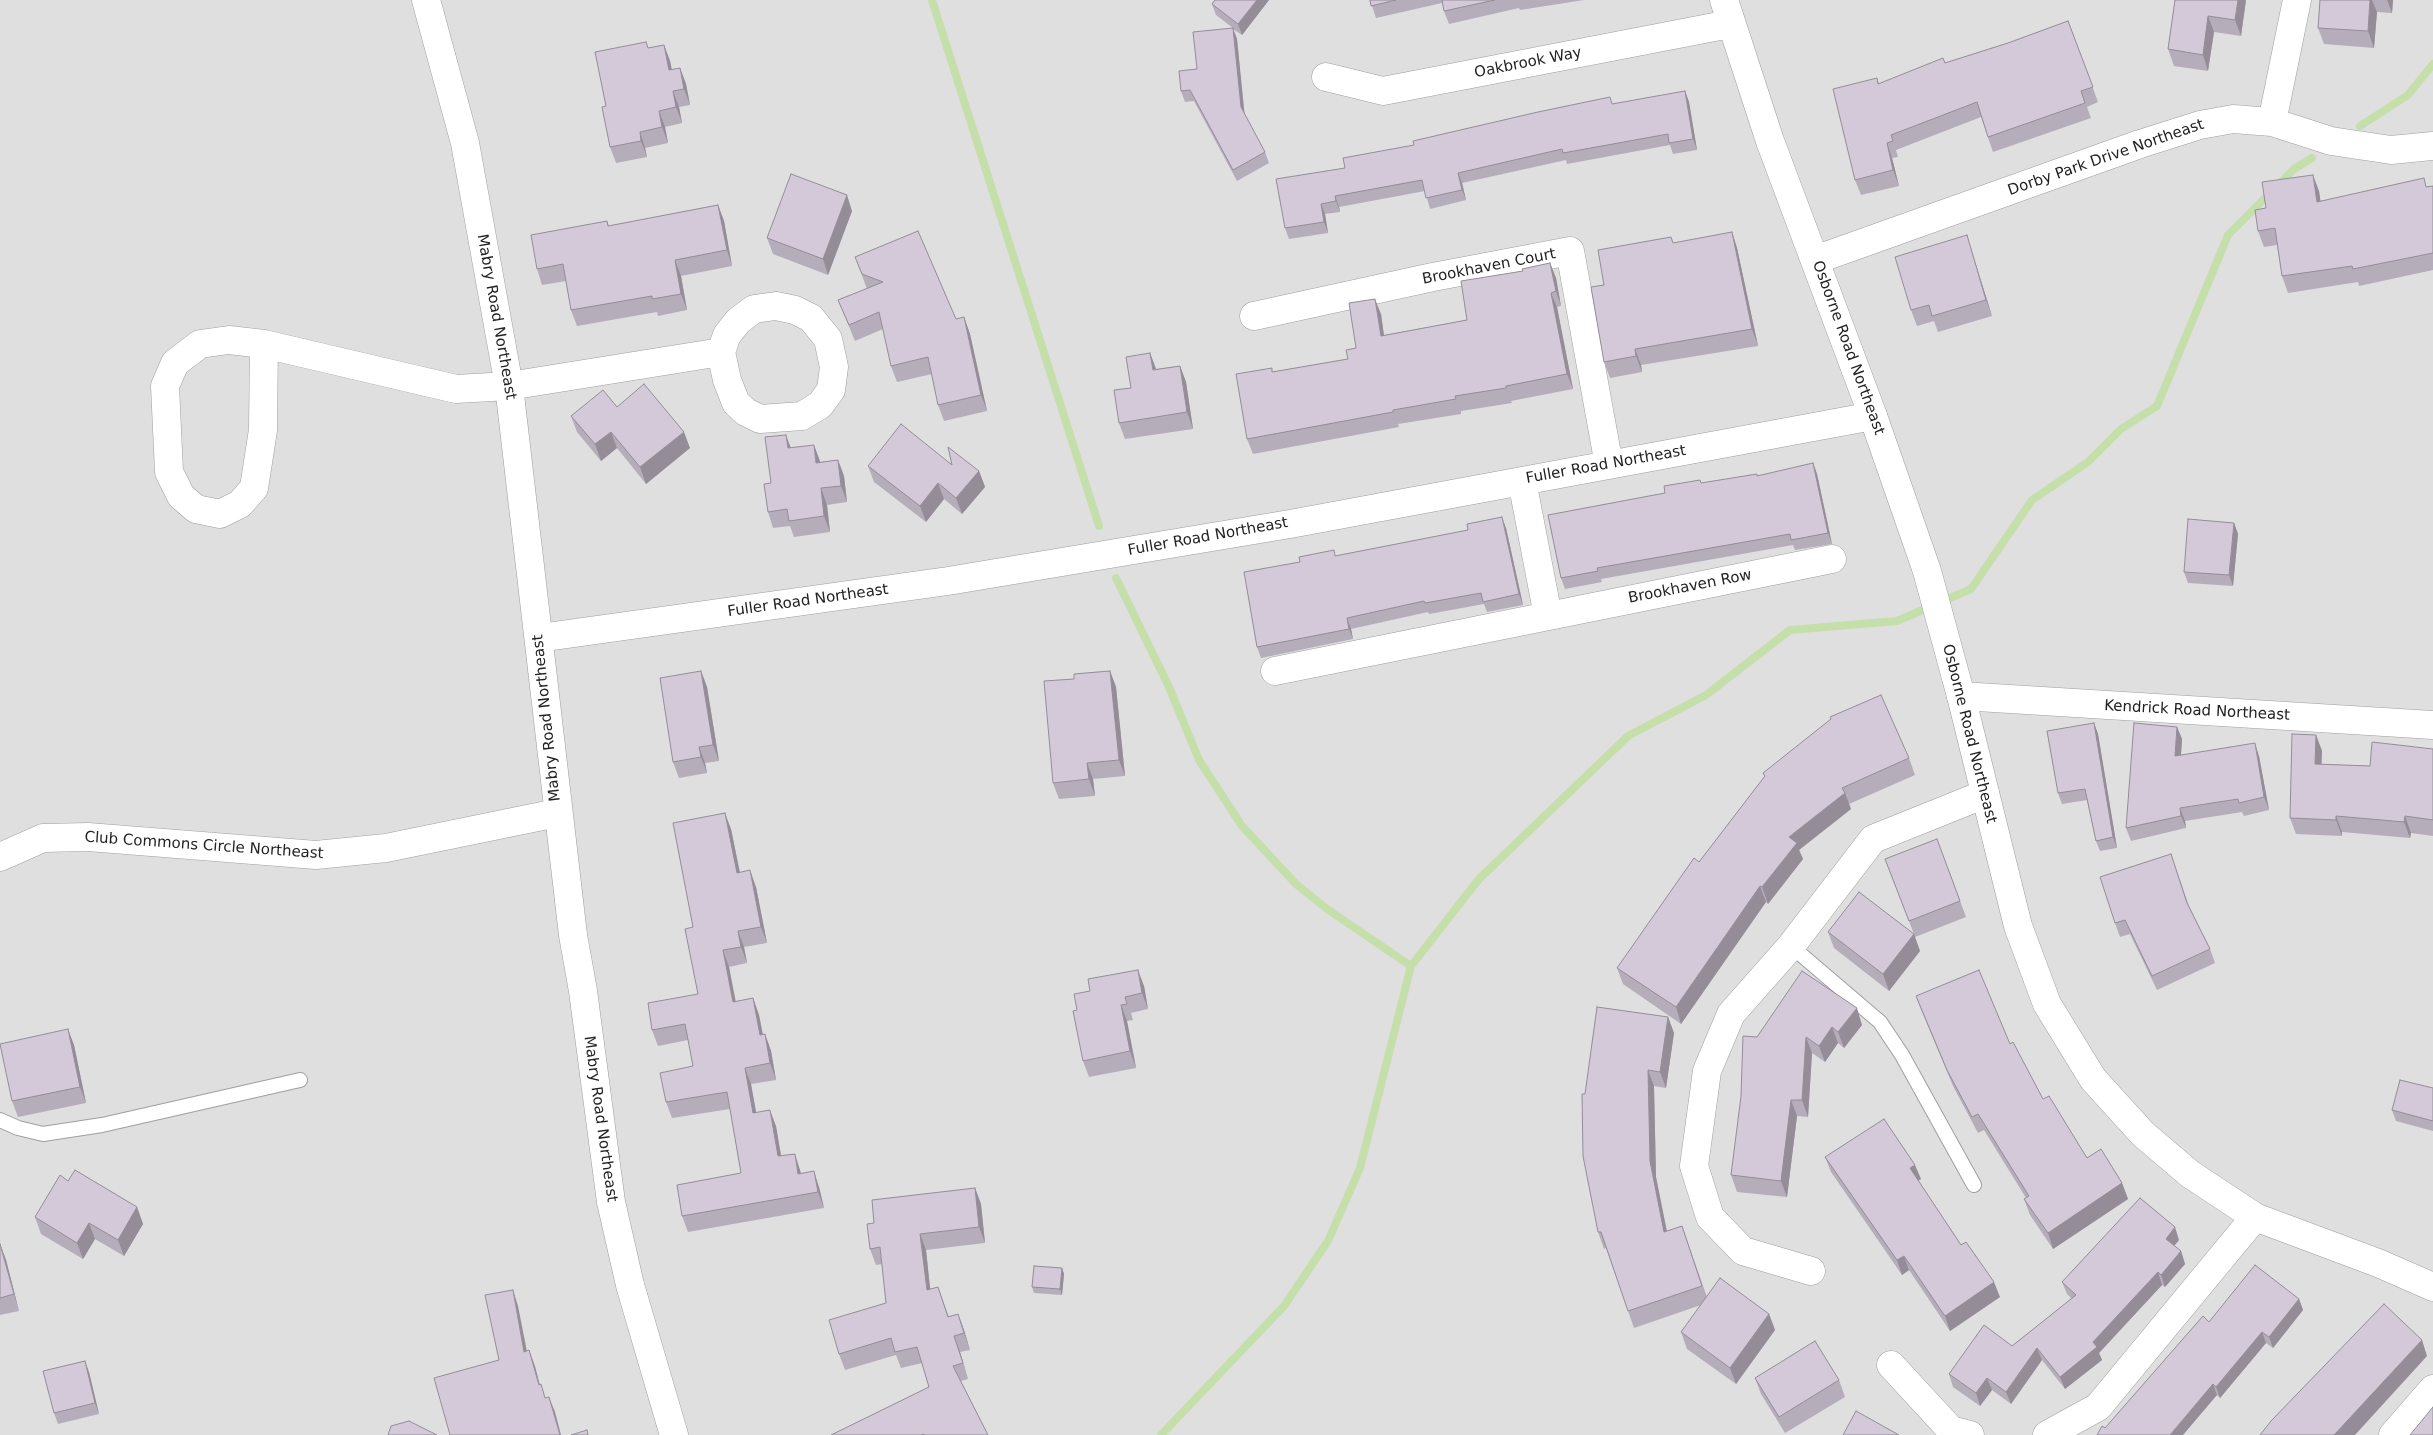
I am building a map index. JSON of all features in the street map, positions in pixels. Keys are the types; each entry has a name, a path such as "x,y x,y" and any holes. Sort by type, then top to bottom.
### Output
{"street":[{"name":"Mabry Road Northeast","path":"426,0 465,143 509,386 573,935 583,991 612,1202 630,1285 674,1435"},
{"path":"2272,122 2297,0"},
{"name":"Oakbrook Way","path":"1326,77 1383,91 1727,12"},
{"name":"Osborne Road Northeast","path":"1727,12 1770,142 1873,416 1927,571 1961,696 2018,926 2047,1004 2093,1078 2144,1134 2190,1174 2256,1217 2378,1263 2433,1287"},
{"name":"Dorby Park Drive Northeast","path":"1815,260 2130,147 2200,125 2233,119 2272,122 2330,141 2391,150 2433,146"},
{"name":"Brookhaven Court","path":"1254,316 1570,251 1609,465"},
{"path":"776,306 795,310 811,318 828,339 834,367 831,390 820,405 802,416 760,419 736,404 721,352 727,335 738,321 754,308 776,306"},
{"path":"264,344 263,430 254,488 240,504 220,514 196,509 182,496 169,472 165,386 175,363 200,344 229,340 264,344 456,389 509,386 721,352"},
{"name":"Fuller Road Northeast","path":"539,638 948,581 1280,525 1873,416"},
{"path":"1522,481 1548,616"},
{"name":"Brookhaven Row","path":"1275,671 1832,559"},
{"name":"Kendrick Road Northeast","path":"1961,696 2433,725"},
{"path":"1811,1271 1743,1251 1710,1217 1694,1166 1706,1071 1731,1014 1791,946 1873,838 1985,794"},
{"name":"Club Commons Circle Northeast","path":"0,857 43,838 70,837 316,855 386,848 558,813"},
{"path":"2047,1435 2098,1407 2256,1217"},
{"path":"1891,1365 1952,1430 1970,1435"},
{"path":"2393,1435 2431,1392"}],"lane":[{"path":"1791,946 1880,1022 1902,1055 1974,1185"},
{"path":"0,1120 18,1128 44,1134 102,1125 300,1080"}],"shaded area":[{"path":"0,0 2433,0 2433,1435 0,1435"}],"building":[{"path":"1215,0 1257,0 1238,24 1212,4"},
{"path":"1370,0 1396,0 1371,6"},
{"path":"1442,0 1495,0 1444,11"},
{"path":"2175,0 2238,0 2235,20 2208,16 2203,55 2168,49"},
{"path":"2320,0 2370,0 2368,31 2318,28"},
{"path":"2068,21 2093,87 2081,91 2085,103 1988,137 1977,102 1891,135 1893,141 1887,143 1893,170 1855,180 1833,89 1877,78 1878,84 1943,58 1945,63"},
{"path":"1233,28 1241,107 1265,152 1233,170 1190,90 1181,91 1179,71 1197,69 1193,32"},
{"path":"646,42 648,48 664,45 669,70 680,68 684,89 673,91 676,107 659,111 662,127 640,132 641,141 610,147 602,107 606,106 595,52"},
{"path":"1685,91 1693,139 1669,143 1668,134 1563,153 1562,149 1458,173 1462,190 1426,198 1422,180 1335,196 1336,201 1321,204 1324,222 1285,228 1276,179 1345,168 1343,158 1414,145 1413,141 1538,112 1610,97 1612,104"},
{"path":"791,174 847,195 823,259 767,238"},
{"path":"2313,175 2317,202 2424,178 2426,187 2433,186 2433,253 2353,269 2352,266 2282,276 2275,228 2258,231 2255,210 2266,208 2262,182"},
{"path":"718,205 727,250 675,260 681,294 652,299 652,296 571,310 563,264 537,269 531,235 607,221 608,226"},
{"path":"918,231 956,319 964,317 981,395 938,405 928,357 891,366 879,312 849,325 838,300 883,282 862,274 855,257"},
{"path":"1732,232 1752,329 1635,349 1636,356 1604,362 1591,287 1604,285 1598,250 1671,237 1673,243"},
{"path":"1967,235 1986,300 1932,316 1929,305 1911,310 1895,257"},
{"path":"1550,263 1556,291 1551,293 1567,374 1506,386 1506,388 1455,396 1456,399 1393,410 1393,412 1247,439 1236,374 1272,368 1272,372 1348,359 1346,350 1356,348 1349,303 1375,299 1381,336 1467,320 1461,281 1523,271 1522,269"},
{"path":"1150,353 1153,370 1180,366 1187,412 1119,423 1114,390 1131,388 1126,357"},
{"path":"644,384 684,432 640,467 611,432 595,444 571,416 603,390 617,407"},
{"path":"901,424 952,465 948,447 979,471 956,498 938,483 920,506 868,466"},
{"path":"786,435 788,448 814,445 816,463 838,460 841,486 821,488 824,516 789,521 787,509 768,512 764,484 771,483 765,437"},
{"path":"1813,463 1828,533 1791,540 1790,534 1597,568 1598,571 1561,578 1548,515 1665,493 1664,486 1700,480 1701,483 1757,474 1757,476"},
{"path":"1502,517 1519,594 1483,602 1481,593 1425,603 1424,601 1347,618 1349,629 1257,647 1244,572 1300,562 1299,557 1334,550 1335,556 1468,530 1467,524"},
{"path":"2188,519 2234,523 2229,575 2184,572"},
{"path":"701,671 713,745 699,747 701,757 673,762 660,678"},
{"path":"1110,671 1119,760 1087,763 1089,779 1053,783 1044,681 1074,679 1074,674"},
{"path":"1881,695 1909,758 1842,788 1845,793 1789,837 1797,843 1762,887 1760,886 1676,1007 1617,968 1694,858 1699,862 1765,776 1763,773 1831,719 1830,717"},
{"path":"2094,723 2113,837 2096,841 2085,789 2058,793 2047,731"},
{"path":"2134,723 2177,727 2175,756 2255,743 2264,797 2239,803 2238,799 2180,808 2181,816 2126,828"},
{"path":"2292,734 2316,735 2315,764 2370,766 2372,742 2433,749 2433,820 2405,816 2404,822 2336,816 2336,820 2290,818"},
{"path":"725,813 737,873 750,870 761,927 738,931 741,947 723,950 733,1002 753,998 760,1035 765,1034 770,1063 745,1068 753,1113 770,1110 778,1156 795,1154 798,1174 814,1171 818,1192 682,1216 677,1185 741,1173 727,1092 666,1102 660,1073 693,1066 685,1024 652,1030 648,1003 698,994 685,929 693,927 673,823"},
{"path":"1937,839 1960,901 1909,921 1885,859"},
{"path":"2171,854 2187,903 2210,949 2152,976 2125,920 2115,923 2100,877"},
{"path":"1859,892 1914,934 1883,974 1828,932"},
{"path":"1138,970 1142,993 1125,997 1127,1004 1121,1005 1130,1051 1083,1061 1073,1011 1077,1010 1074,994 1090,991 1088,979"},
{"path":"1979,970 2010,1044 2013,1042 2043,1099 2049,1096 2087,1158 2101,1149 2122,1183 2048,1233 2024,1199 2029,1196 1978,1114 1972,1117 1947,1070 1916,996"},
{"path":"1802,971 1857,1008 1838,1032 1832,1027 1819,1046 1806,1037 1802,1100 1791,1100 1781,1181 1731,1175 1741,1096 1743,1036 1757,1037"},
{"path":"1597,1007 1668,1017 1660,1072 1648,1070 1650,1161 1664,1232 1682,1226 1702,1286 1628,1311 1601,1232 1598,1232 1583,1156 1582,1094 1585,1094"},
{"path":"68,1029 80,1087 12,1101 0,1044"},
{"path":"2400,1080 2433,1088 2433,1121 2392,1110"},
{"path":"1884,1119 1915,1165 1910,1168 1961,1245 1966,1242 1994,1282 1945,1316 1904,1256 1897,1260 1825,1157"},
{"path":"75,1170 137,1207 118,1240 89,1223 77,1243 35,1217 60,1175 68,1181"},
{"path":"975,1188 979,1227 920,1234 927,1290 938,1287 948,1317 958,1314 964,1333 954,1336 963,1363 953,1366 988,1435 831,1435 929,1387 917,1347 895,1352 891,1338 839,1354 829,1320 886,1303 880,1247 870,1249 867,1224 874,1223 872,1200"},
{"path":"2140,1198 2175,1227 2166,1239 2181,1251 2161,1275 2158,1272 2093,1342 2097,1347 2060,1377 2037,1348 2006,1392 1987,1378 1976,1393 1949,1374 1984,1325 2012,1346 2076,1295 2062,1282"},
{"path":"0,1244 14,1294 0,1298"},
{"path":"2255,1265 2299,1299 2269,1337 2262,1332 2216,1387 2213,1384 2170,1435 2097,1435 2102,1426 2105,1428 2203,1316 2209,1322"},
{"path":"1034,1266 1062,1268 1060,1289 1032,1287"},
{"path":"1720,1278 1769,1314 1730,1368 1681,1332"},
{"path":"513,1290 524,1352 529,1350 539,1385 541,1384 545,1398 549,1397 560,1435 450,1435 434,1378 499,1360 485,1295"},
{"path":"2384,1304 2422,1340 2334,1435 2260,1435 2271,1421"},
{"path":"1815,1341 1839,1380 1779,1417 1755,1378"},
{"path":"85,1361 95,1403 54,1413 43,1371"},
{"path":"2433,1407 2433,1435 2410,1435"},
{"path":"1856,1411 1899,1435 1843,1435"},
{"path":"409,1421 437,1435 388,1435 391,1426"},
{"path":"587,1430 588,1435 571,1435"}],"waterway":[{"path":"932,0 1099,526"},
{"path":"2360,126 2408,95 2433,64"},
{"path":"1161,1435 1284,1306 1328,1241 1360,1168 1411,966 1479,879 1628,736 1706,695 1790,630 1897,621 1971,589 2032,500 2088,462 2121,429 2157,406 2228,235 2294,169 2312,158"},
{"path":"1116,578 1169,687 1199,760 1242,826 1296,884 1327,909 1411,966"}]}
